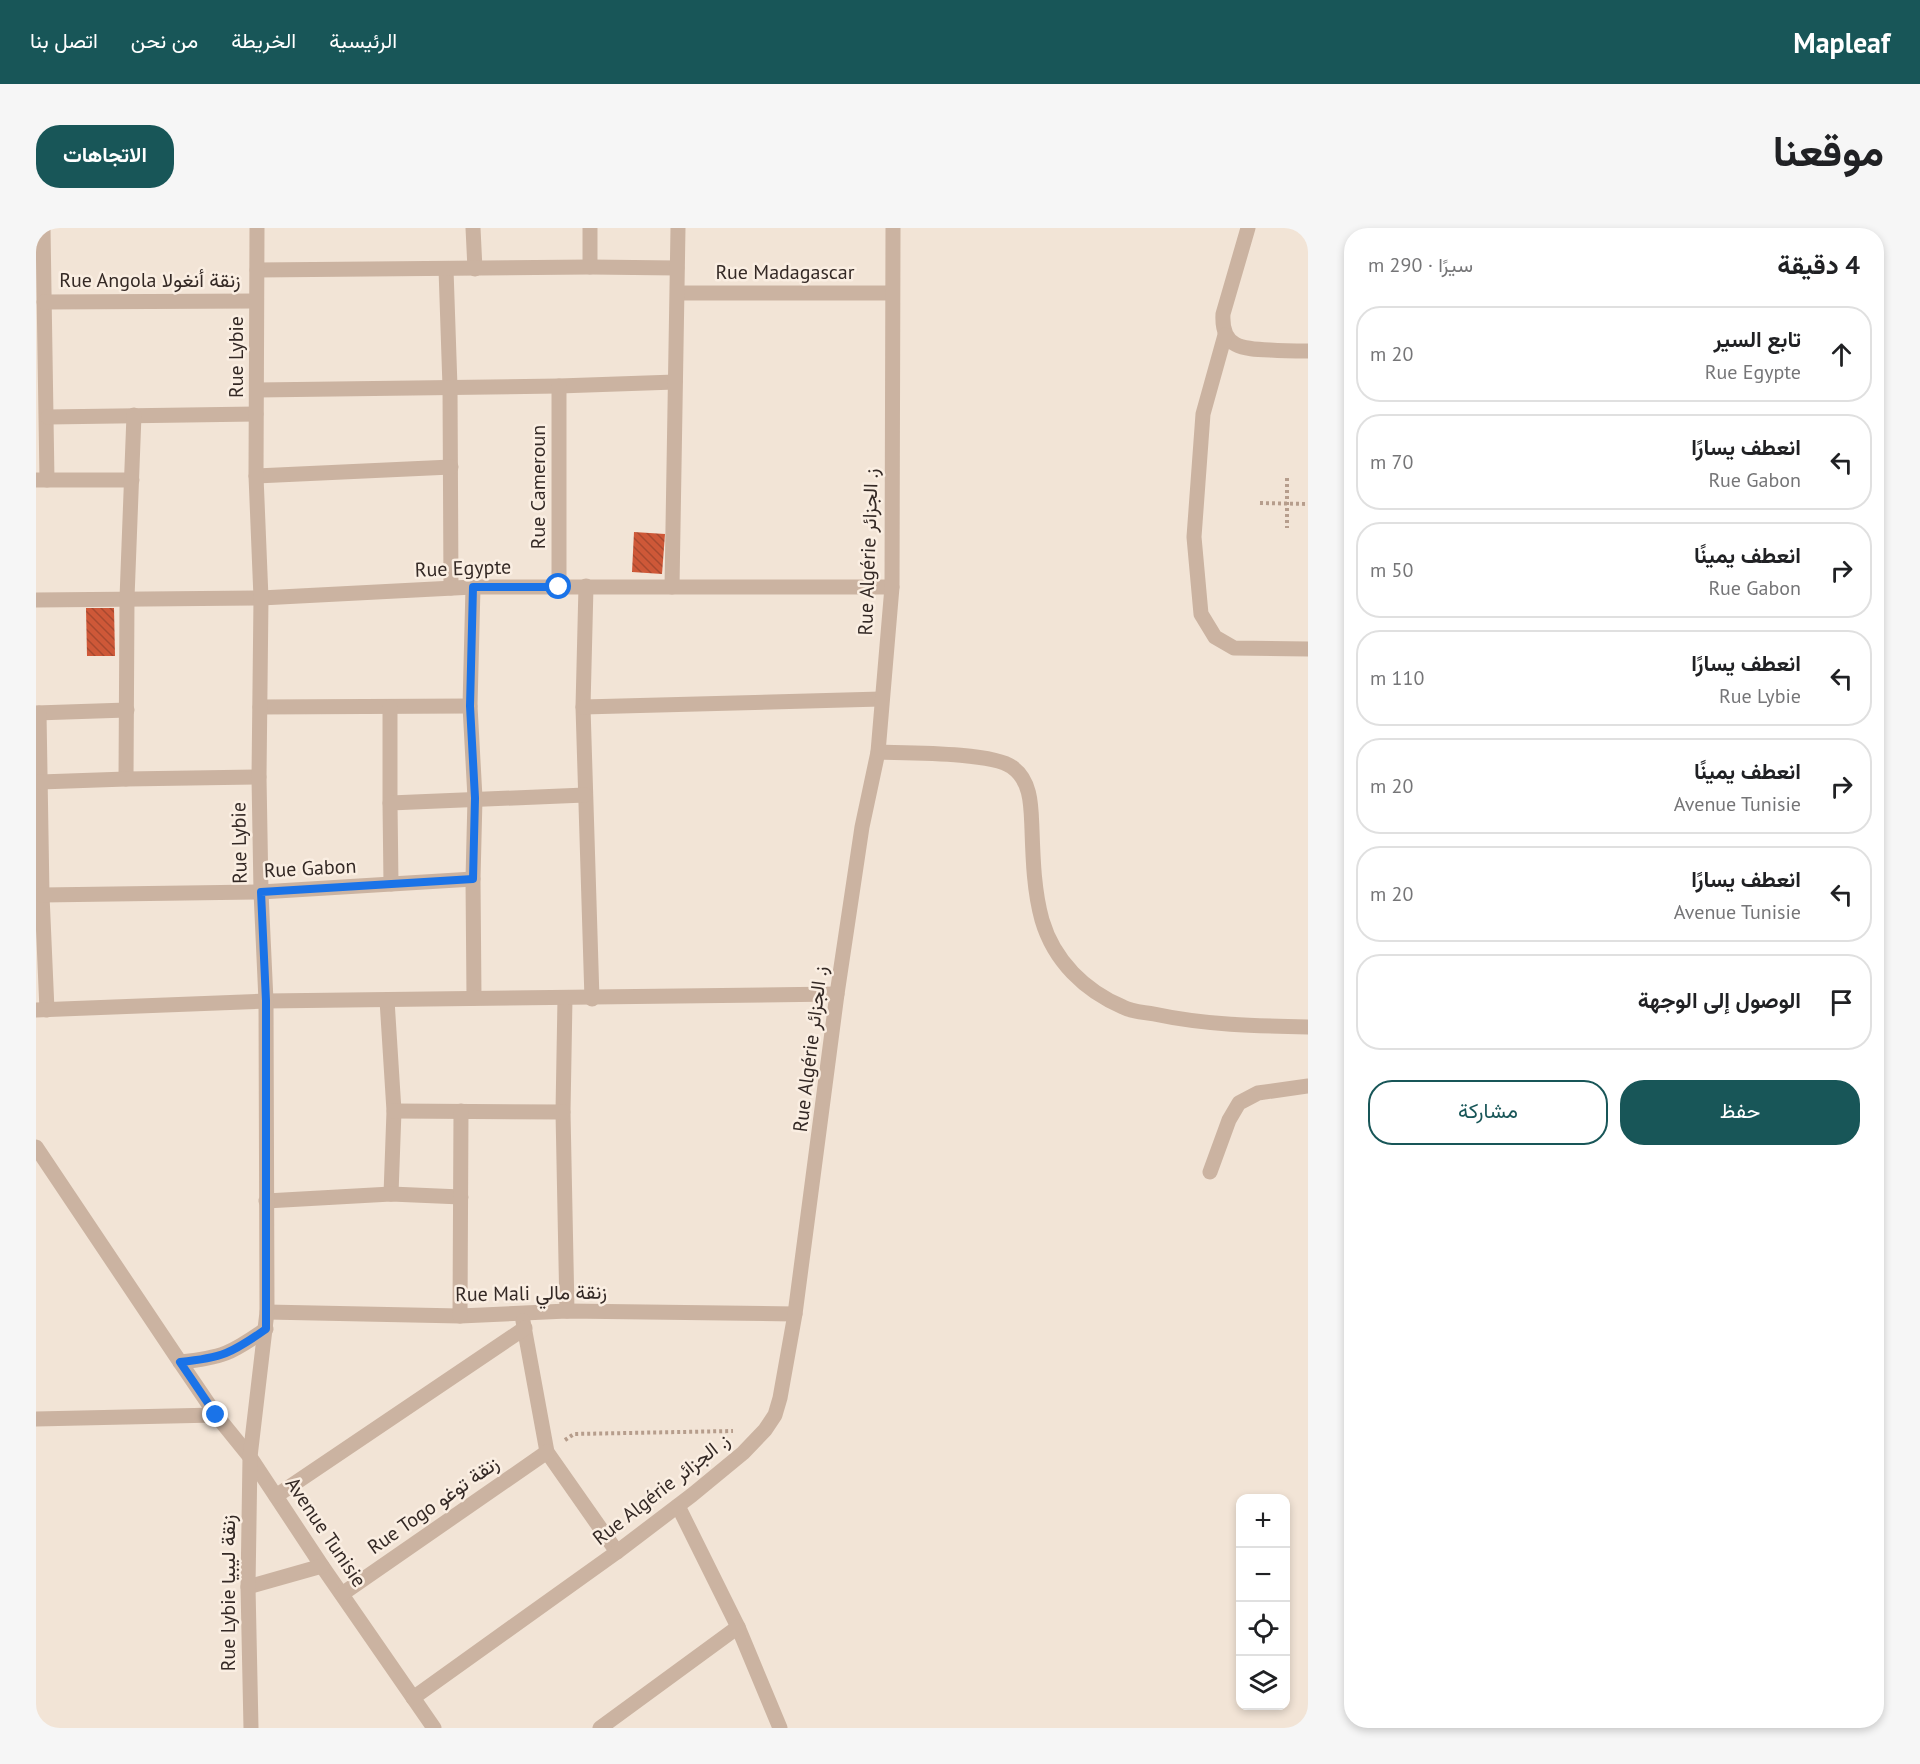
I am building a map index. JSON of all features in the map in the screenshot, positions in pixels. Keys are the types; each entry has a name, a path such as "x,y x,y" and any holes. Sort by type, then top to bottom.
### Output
{"street":[{"path":"43,228 48,417 42,480 132,480"},
{"name":"Rue Lybie","path":"250,1457 267,1312 266,1001 259,777 261,598 256,476 257,228"},
{"path":"474,228 475,269"},
{"path":"590,228 590,267"},
{"path":"672,587 678,228"},
{"name":"Rue Algérie ز. الجزائر","path":"413,1698 678,1506 743,1453 765,1430 775,1415 795,1314 837,994 862,827 878,752 892,587 892,228"},
{"path":"1248,228 1223,314 1222,325 1225,335 1231,342 1253,350 1308,351"},
{"path":"257,270 677,268"},
{"path":"446,269 450,387 451,588"},
{"name":"Rue Madagascar","path":"678,293 892,293"},
{"name":"Rue Angola زنقة أنغولا","path":"44,302 256,301"},
{"path":"1225,335 1203,414 1194,537 1201,614 1215,637 1234,648 1308,649"},
{"path":"257,390 675,382"},
{"name":"Rue Cameroun","path":"559,386 559,587"},
{"path":"48,417 256,414"},
{"path":"126,778 127,598 134,415"},
{"path":"256,476 451,467"},
{"path":"586,586 583,707 592,999"},
{"path":"473,587 470,706 475,798 474,998"},
{"name":"Rue Egypte","path":"36,600 261,598 473,587 892,587"},
{"path":"583,707 881,699"},
{"path":"390,706 391,884"},
{"path":"260,707 470,706"},
{"path":"127,710 38,713 42,895 41,1010 266,1001 592,999 837,994"},
{"path":"878,752 997,760 1012,767 1023,778 1030,800 1035,884 1043,922 1060,959 1088,989 1125,1008 1164,1016 1218,1024 1308,1028"},
{"path":"40,782 126,778 259,777"},
{"path":"390,803 585,795"},
{"name":"Rue Gabon","path":"42,895 261,892 473,879"},
{"path":"565,998 563,1112 567,1311"},
{"path":"387,1000 394,1111 391,1194"},
{"path":"1210,1172 1229,1120 1239,1103 1258,1093 1308,1086"},
{"path":"394,1111 563,1112"},
{"path":"460,1316 461,1111"},
{"name":"Avenue Tunisie","path":"36,1147 216,1415 250,1457 434,1728"},
{"path":"266,1201 391,1194 461,1197"},
{"name":"Rue Mali زنقة مالي","path":"267,1312 460,1316 567,1311 795,1314"},
{"path":"521,1312 547,1452 617,1552"},
{"path":"276,1496 525,1328"},
{"path":"180,1362 225,1355 266,1329"},
{"path":"36,1419 216,1415"},
{"name":"Rue Togo زنقة توغو","path":"342,1594 547,1452"},
{"name":"Rue Lybie زنقة ليبيا","path":"250,1457 248,1587 251,1728"},
{"path":"678,1506 738,1627 780,1728"},
{"path":"248,1587 322,1566"},
{"path":"600,1728 738,1627"}],"path":[{"path":"1287,477 1287,528"},
{"path":"1260,503 1308,504"},
{"path":"547,1452 574,1434 765,1430"}],"building":[{"path":"634,532 665,534 662,574 632,572"},
{"path":"86,608 114,608 115,656 87,656"}],"route":[{"path":"216,1415 180,1362 225,1355 266,1329 266,1001 261,892 473,879 475,798 470,706 473,587 559,587"}]}
